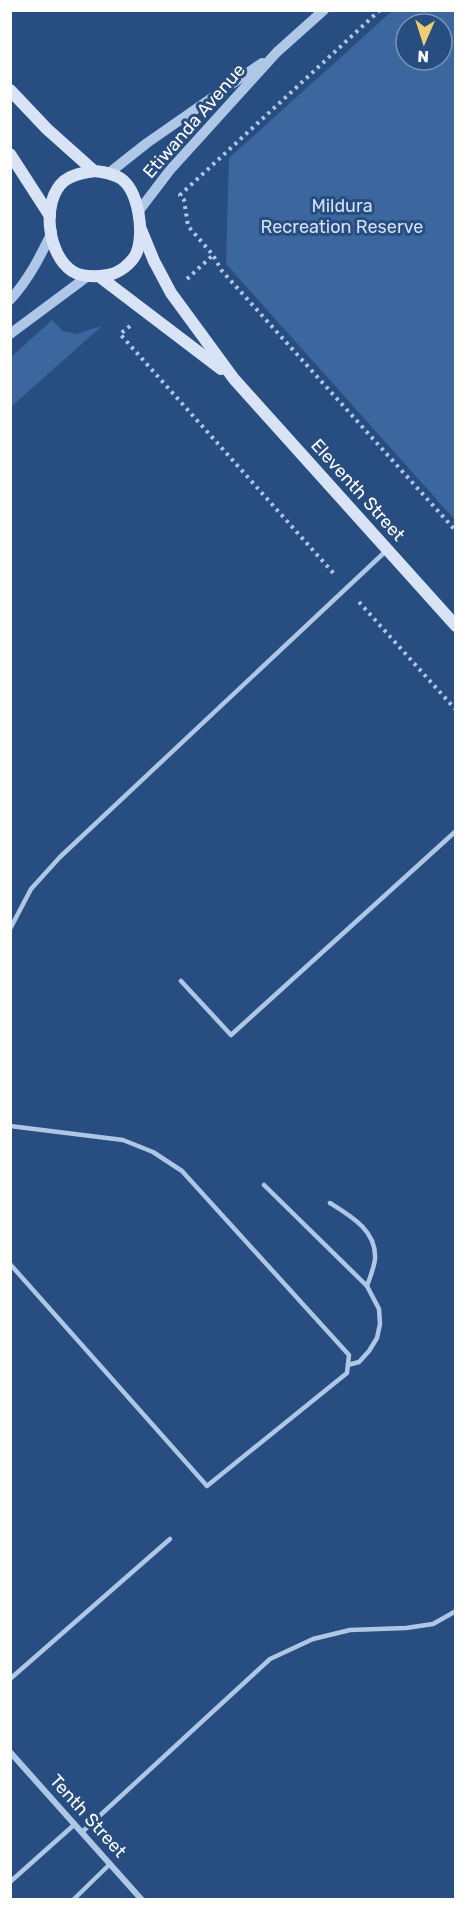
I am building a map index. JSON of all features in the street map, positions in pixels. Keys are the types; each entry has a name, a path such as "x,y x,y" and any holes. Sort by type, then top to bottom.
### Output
{"main road":[{"path":"10,90 47,129 94,171"},
{"path":"10,154 50,216"},
{"path":"94,171 109,173 122,179 129,187 134,196 140,227 140,244 135,256 114,274 94,277 71,270 61,260 55,245 50,216 51,202 56,190 65,180 79,173 94,171"},
{"name":"Eleventh Street","path":"140,227 171,293 234,379 456,626"},
{"name":"Eleventh Street","path":"94,277 147,312 234,379"}],"street":[{"name":"Etiwanda Avenue","path":"138,213 171,170 277,52 324,10"},
{"name":"Etiwanda Avenue","path":"109,173 147,143 277,52"},
{"path":"10,300 25,283 37,264 52,232"},
{"path":"10,334 94,277"},
{"name":"Tenth Street","path":"10,1752 142,1899"}],"lane":[{"path":"10,929 31,889 60,857 387,549"},
{"path":"181,981 231,1035 456,831"},
{"path":"10,1126 123,1140 153,1152 182,1171 349,1355 347,1373 207,1486 10,1264"},
{"path":"264,1185 367,1286 379,1309 380,1324 377,1338 359,1362 348,1365"},
{"path":"330,1203 353,1217 374,1241 375,1260 367,1286"},
{"path":"10,1679 170,1539"},
{"path":"82,1832 270,1659 313,1639 350,1630 406,1628 433,1624 456,1611"},
{"path":"10,1882 75,1824"},
{"path":"73,1899 110,1864"}],"path":[{"path":"380,10 180,195 184,200 188,226 213,255 222,271 456,531"},
{"path":"171,293 213,255"},
{"path":"147,312 120,334 456,710"}],"green space":[{"name":"Mildura Recreation Reserve","path":"393,10 455,11 455,520 226,264 229,158"},
{"path":"52,320 63,331 76,334 102,326 11,407 11,357"}]}
